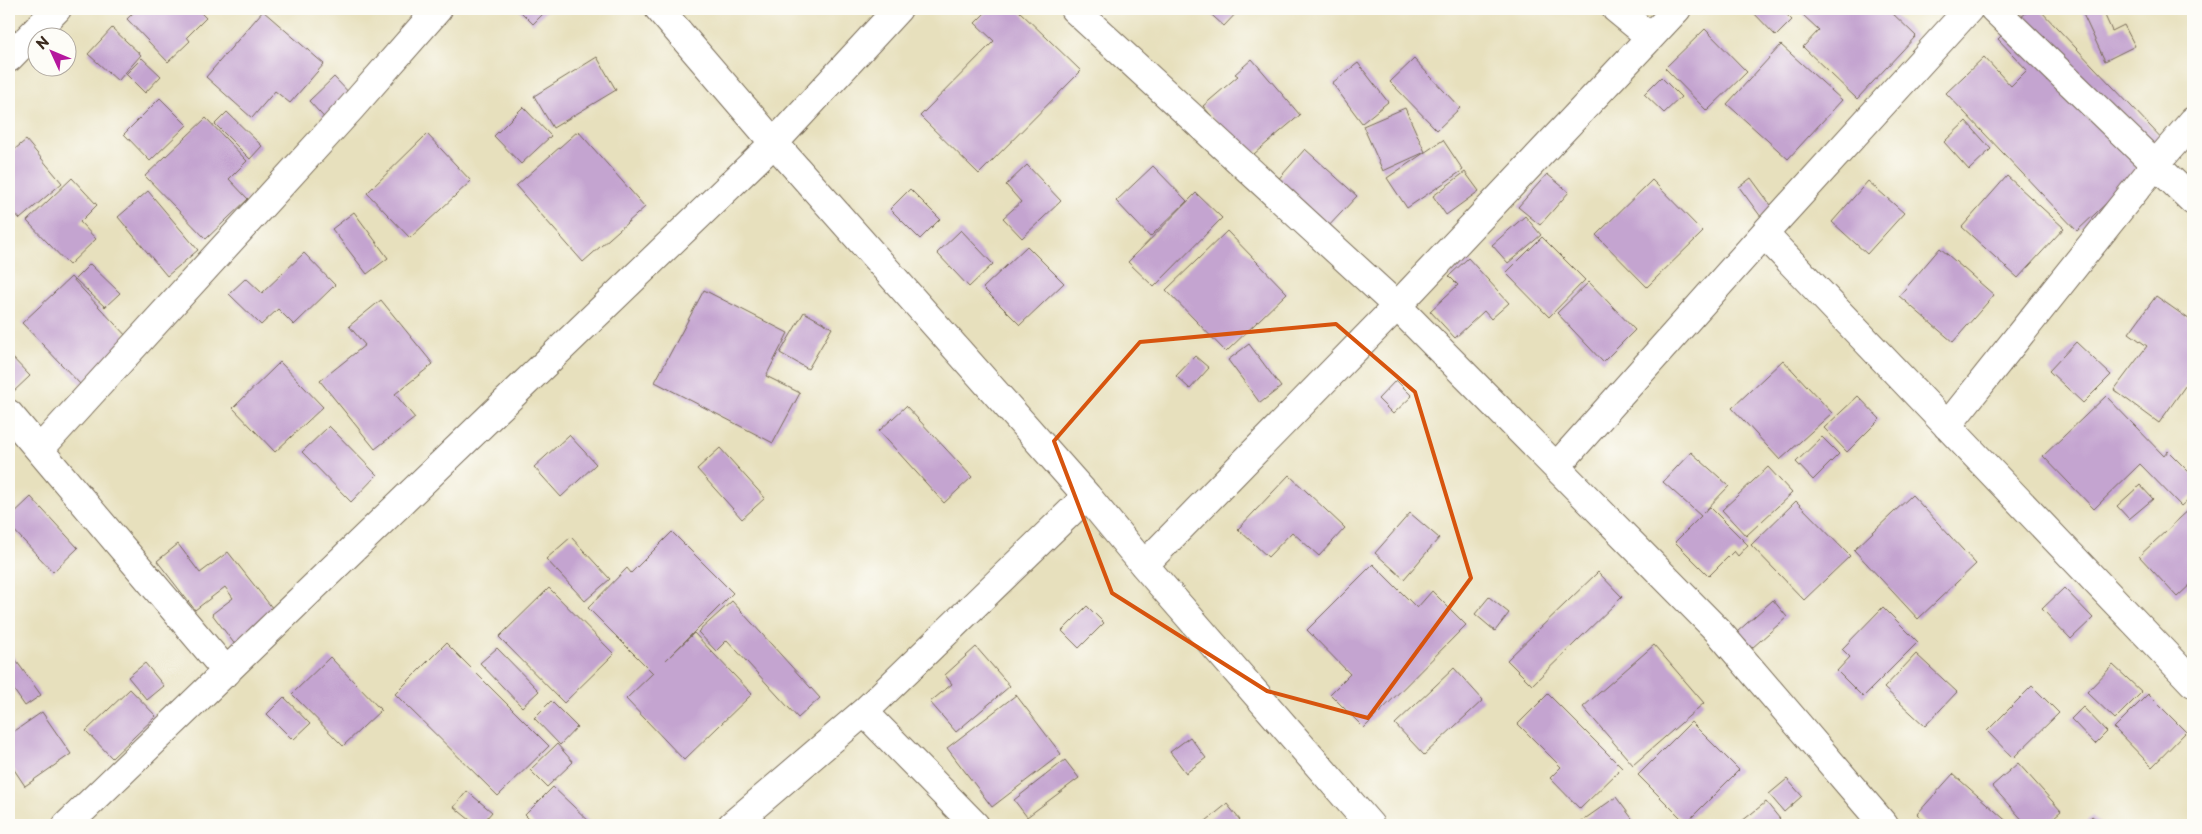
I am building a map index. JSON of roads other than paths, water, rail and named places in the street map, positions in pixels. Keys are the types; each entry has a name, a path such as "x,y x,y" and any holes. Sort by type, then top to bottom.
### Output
{"street":[{"path":"9,58 57,9"},
{"path":"40,449 352,107 438,9"},
{"path":"659,9 774,143 1087,496 1144,565 1370,825"},
{"path":"67,825 774,143 898,9"},
{"path":"1074,9 1396,306 1718,631 1884,825"},
{"path":"1616,9 1650,37"},
{"path":"1144,565 1396,306 1677,9"},
{"path":"1556,468 1764,234 1969,9"},
{"path":"1994,9 2193,201"},
{"path":"1947,426 2156,164 2193,121"},
{"path":"1764,234 2193,683"},
{"path":"9,414 227,672"},
{"path":"732,825 864,712 1087,496"},
{"path":"864,712 975,825"}]}
